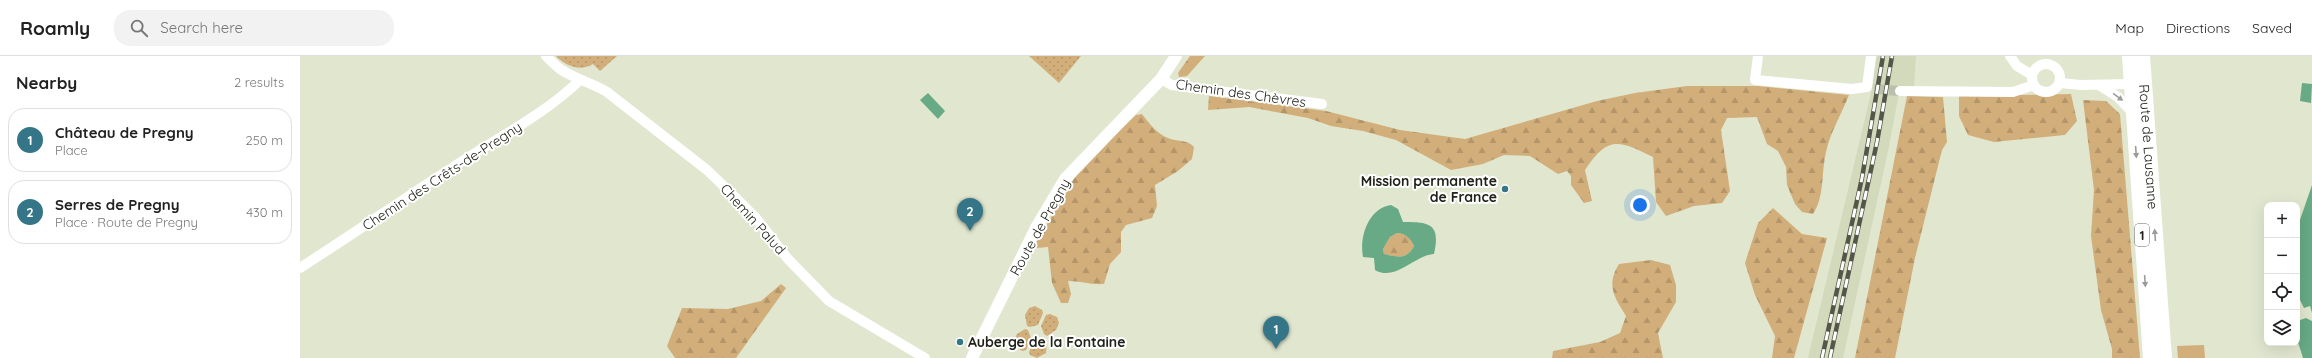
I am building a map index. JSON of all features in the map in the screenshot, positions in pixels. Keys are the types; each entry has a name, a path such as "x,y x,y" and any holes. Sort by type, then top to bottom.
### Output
{"main road":[{"name":"Route de Lausanne","path":"2130,56 2138,84 2164,358"},
{"name":"Route de Lausanne","path":"2142,56 2133,113 2151,358"}],"street":[{"name":"Chemin Palud","path":"546,56 560,69 580,80 593,83 607,92 707,170 747,208 788,259 829,301 925,358"},
{"name":"Route de Pregny","path":"972,358 1037,226 1065,179 1161,79 1176,56"},
{"path":"1758,56 1755,80 1852,89 1871,88 1871,56"},
{"path":"2010,56 2017,66 2032,74"},
{"path":"2051,64 2060,72 2060,83 2054,90 2045,92 2034,85 2032,74 2038,66 2051,64"},
{"name":"Chemin des Chèvres","path":"1161,79 1172,85 1322,104"},
{"name":"Chemin des Crêts-de-Pregny","path":"300,268 459,163 517,128 567,92 580,80"},
{"path":"2060,83 2099,85 2138,84"},
{"path":"1900,91 2013,92 2034,85"},
{"path":"2099,85 2121,100 2133,113"}],"shaded area":[{"path":"1877,56 1916,56 1914,86 1900,88 1888,151 1843,358 1808,358 1871,93"},
{"path":"2302,83 2312,84 2311,103 2300,101"},
{"path":"928,93 945,111 938,119 920,100"},
{"path":"2312,185 2312,313 2310,306 2304,308 2300,300 2300,220"},
{"path":"1391,205 1398,209 1403,222 1420,223 1431,226 1436,236 1434,254 1427,255 1390,273 1382,273 1375,270 1374,258 1363,257 1362,249 1364,232 1371,217 1383,207","holes":["1400,233 1405,235 1414,246 1408,254 1401,256 1384,254 1383,249 1390,237"]},
{"path":"2306,318 2312,321 2312,358 2303,358 2299,346 2300,320"}],"green space":[{"path":"556,56 617,56 600,71 593,64 583,68 573,67 564,63"},
{"path":"1029,56 1081,56 1059,83"},
{"path":"1190,56 1205,56 1187,76 1179,77 1178,73"},
{"path":"1687,86 1758,86 1849,95 1828,145 1824,160 1821,192 1817,207 1813,214 1802,212 1795,204 1787,185 1786,167 1778,151 1767,144 1757,117 1727,118 1721,130 1730,191 1722,203 1694,206 1666,216 1656,202 1653,157 1623,144 1608,146 1593,159 1585,170 1592,201 1584,203 1571,185 1571,176 1567,171 1558,174 1530,156 1504,155 1483,164 1451,170 1396,140 1363,131 1331,126 1308,118 1249,107 1208,110 1209,96 1326,111 1400,130 1465,139 1597,101 1635,93"},
{"path":"2071,94 2077,121 2065,135 1994,142 1968,135 1959,116 1959,96"},
{"path":"1907,96 1943,97 1947,142 1942,150 1915,258 1895,358 1855,358"},
{"path":"2083,100 2106,101 2120,114 2140,358 2112,358 2112,349 2101,310 2091,236 2094,190"},
{"path":"1142,114 1160,134 1171,139 1191,144 1194,147 1192,159 1178,171 1155,185 1157,206 1152,218 1126,225 1121,232 1121,252 1110,264 1104,284 1068,281 1071,294 1068,303 1061,303 1052,283 1048,247 1036,248 1034,246 1075,177 1091,158 1136,115"},
{"path":"1773,208 1802,234 1827,238 1794,358 1772,358 1775,336 1755,295 1745,263 1758,223"},
{"path":"1397,233 1405,235 1414,246 1408,254 1405,255 1393,256 1384,254 1383,249 1390,237"},
{"path":"1651,260 1670,265 1676,285 1676,302 1658,333 1663,358 1552,358 1553,351 1600,342 1620,333 1626,316 1613,291 1612,285 1615,271 1619,264"},
{"path":"781,284 786,288 736,358 675,358 667,346 682,308 728,309 761,301"},
{"path":"1035,306 1042,310 1043,313 1038,325 1030,327 1027,326 1025,315 1029,308"},
{"path":"1050,314 1057,317 1059,323 1056,330 1047,336 1044,334 1041,326 1046,315"},
{"path":"1025,329 1028,330 1031,338 1026,350 1022,351 1016,347 1013,342 1017,334"},
{"path":"1042,337 1047,342 1046,353 1037,358 1030,355 1029,352 1034,340"},
{"path":"2204,345 2205,358 2178,358 2177,346"}],"tunnel":[{"path":"1874,89 1900,91"}],"railway":[{"path":"1822,358 1862,178 1883,56"},
{"path":"1830,358 1877,142 1892,56"}],"place":[{"name":"Mission permanente de France","path":"1505,189"},
{"name":"Serres de Pregny","path":"970,231"},
{"name":"Auberge de la Fontaine","path":"960,342"},
{"name":"Château de Pregny","path":"1276,349"}]}
